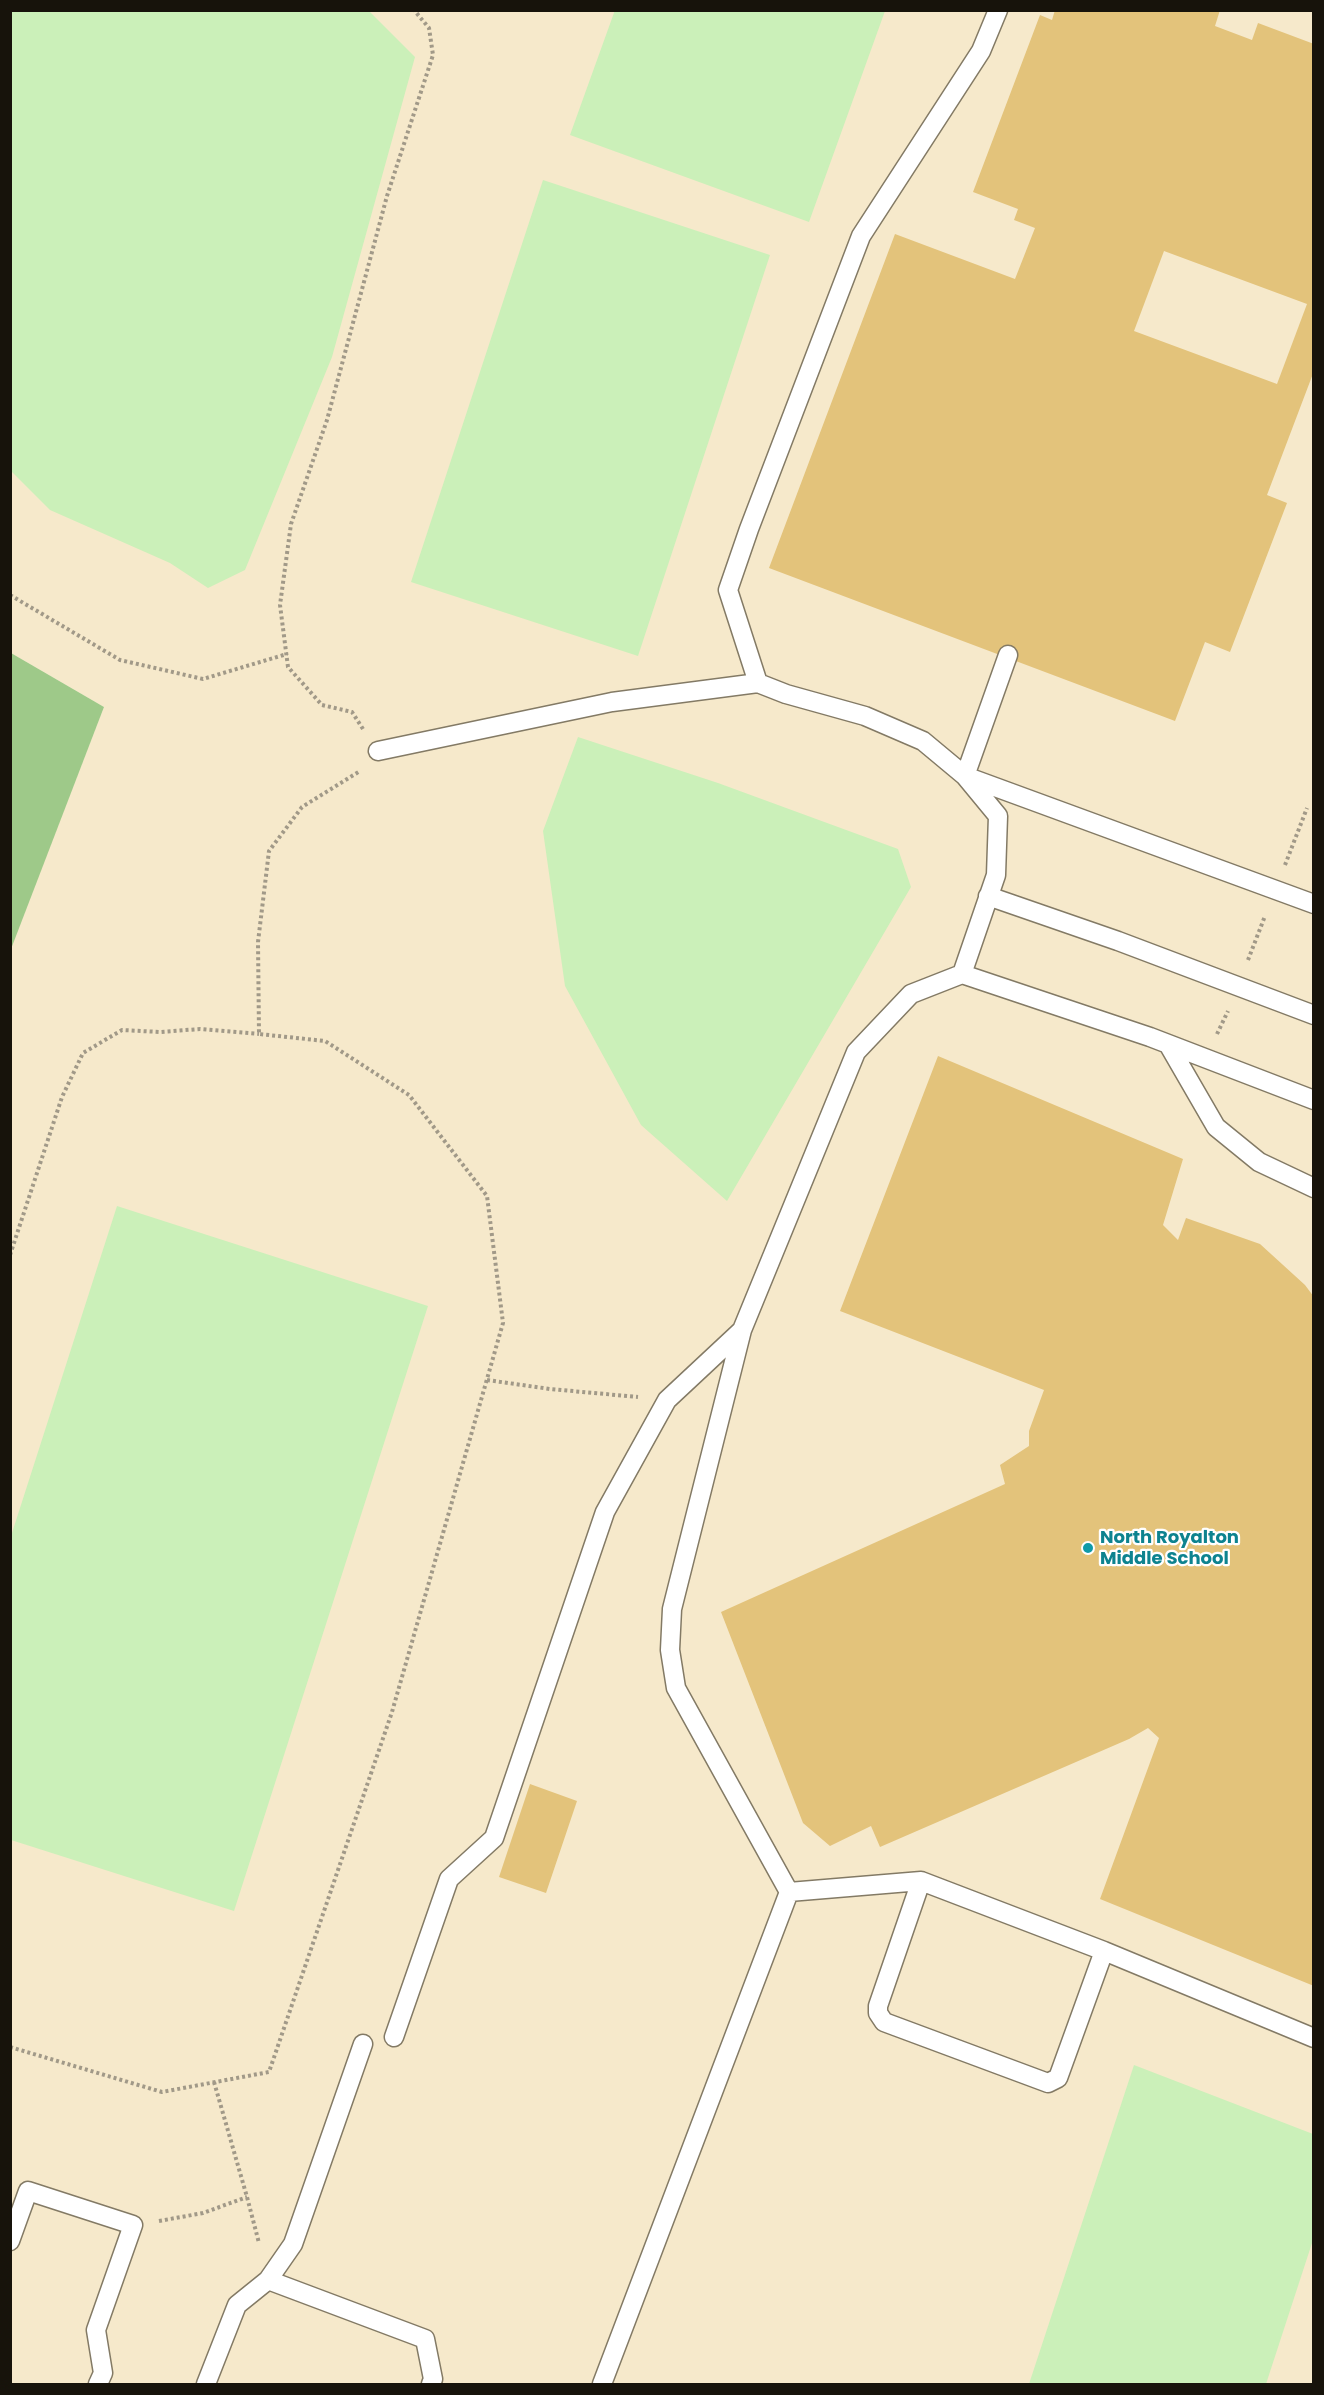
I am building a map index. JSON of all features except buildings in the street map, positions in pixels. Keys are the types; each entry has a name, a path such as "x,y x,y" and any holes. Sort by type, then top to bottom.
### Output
{"lane":[{"path":"758,683 728,590 748,529 861,236 981,51 998,10"},
{"path":"965,776 1008,655"},
{"path":"378,751 612,702 758,683 786,694 865,716 923,741 965,776 998,816 996,875 962,975"},
{"path":"965,776 1314,904"},
{"path":"988,897 1118,941 1314,1015"},
{"path":"602,2385 789,1893 676,1688 670,1650 672,1609 742,1330 856,1052 911,994 962,975 1168,1044 1314,1100"},
{"path":"1168,1044 1216,1126 1258,1162 1314,1188"},
{"path":"394,2037 449,1879 494,1838 605,1512 667,1400 742,1330"},
{"path":"789,1893 921,1881 1104,1951 1314,2038"},
{"path":"921,1881 878,2006 878,2013 884,2022 1048,2083 1058,2078 1104,1951"},
{"path":"206,2385 237,2305 268,2280 293,2244 363,2044"},
{"path":"10,2241 28,2191 133,2225 96,2330 103,2373 98,2385"},
{"path":"268,2280 425,2339 433,2379 431,2385"}],"path":[{"path":"259,1034 258,942 269,851 302,807 356,775 378,751 352,712 322,705 288,667 280,605 291,524 327,420 387,196 433,55 429,28 414,10"},
{"path":"10,595 120,660 203,679 287,654"},
{"path":"10,1255 62,1097 83,1053 122,1030 160,1032 200,1029 325,1041 409,1095 487,1196 503,1323 393,1712 269,2072 162,2092 10,2047"},
{"path":"487,1380 550,1389 630,1396"},
{"path":"214,2082 268,2280"},
{"path":"133,2225 203,2213 247,2197"}],"shaded area":[{"path":"11,11 1313,11 1313,2384 11,2384 10,949 104,707 11,653"}],"green space":[{"path":"615,10 885,11 809,222 570,135"},
{"path":"10,11 369,11 415,57 332,357 245,570 208,588 170,563 50,510 11,471"},
{"path":"543,180 770,255 638,656 411,582"},
{"path":"11,653 104,707 11,949"},
{"path":"578,737 718,783 898,849 911,887 727,1201 641,1125 565,986 543,831"},
{"path":"117,1206 428,1306 234,1911 11,1840 11,1536"},
{"path":"1134,2065 1313,2134 1313,2240 1266,2384 1029,2384"}],"place":[{"name":"North Royalton Middle School","path":"1088,1548"}]}
